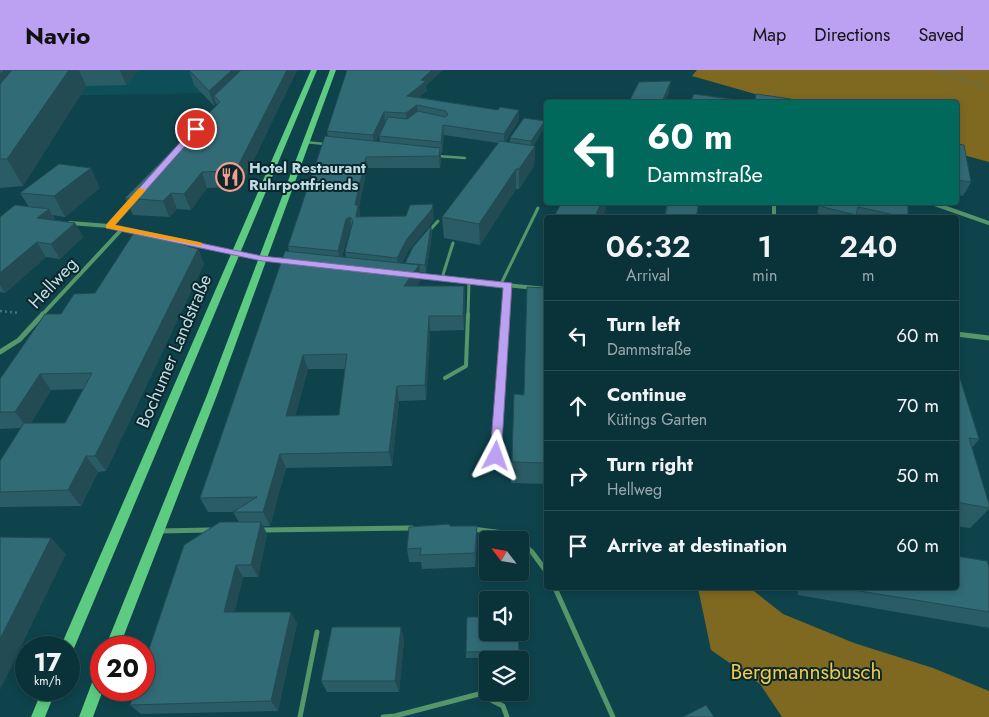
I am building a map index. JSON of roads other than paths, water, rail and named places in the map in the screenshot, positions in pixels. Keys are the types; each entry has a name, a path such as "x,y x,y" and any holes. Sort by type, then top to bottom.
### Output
{"main road":[{"name":"Bochumer Landstraße","path":"72,636 314,70"},
{"path":"117,636 212,395 333,70"},
{"path":"38,717 45,701"},
{"path":"86,717 92,701"}],"street":[{"path":"109,226 134,199"},
{"path":"937,205 989,224"},
{"path":"68,223 109,226 262,258 291,261"},
{"name":"Hellweg","path":"0,352 19,340 122,229"},
{"path":"408,275 544,289"},
{"path":"959,334 989,338"}],"lane":[{"path":"305,142 332,145"},
{"path":"435,155 465,158"},
{"path":"501,284 507,268 538,208"},
{"path":"427,234 438,221"},
{"path":"442,278 453,243"},
{"path":"445,378 466,366 470,281"},
{"path":"496,456 508,285"},
{"path":"250,530 419,528"},
{"path":"467,529 485,531"},
{"path":"157,531 220,530"},
{"path":"529,549 544,568"},
{"path":"556,590 614,717"},
{"path":"300,717 317,632"},
{"path":"383,717 395,716 479,694 503,706 507,717"}],"place":[{"name":"Hotel Restaurant Ruhrpottfriends","path":"230,177"}],"park label":[{"name":"Bergmannsbusch","path":"806,672"}]}
